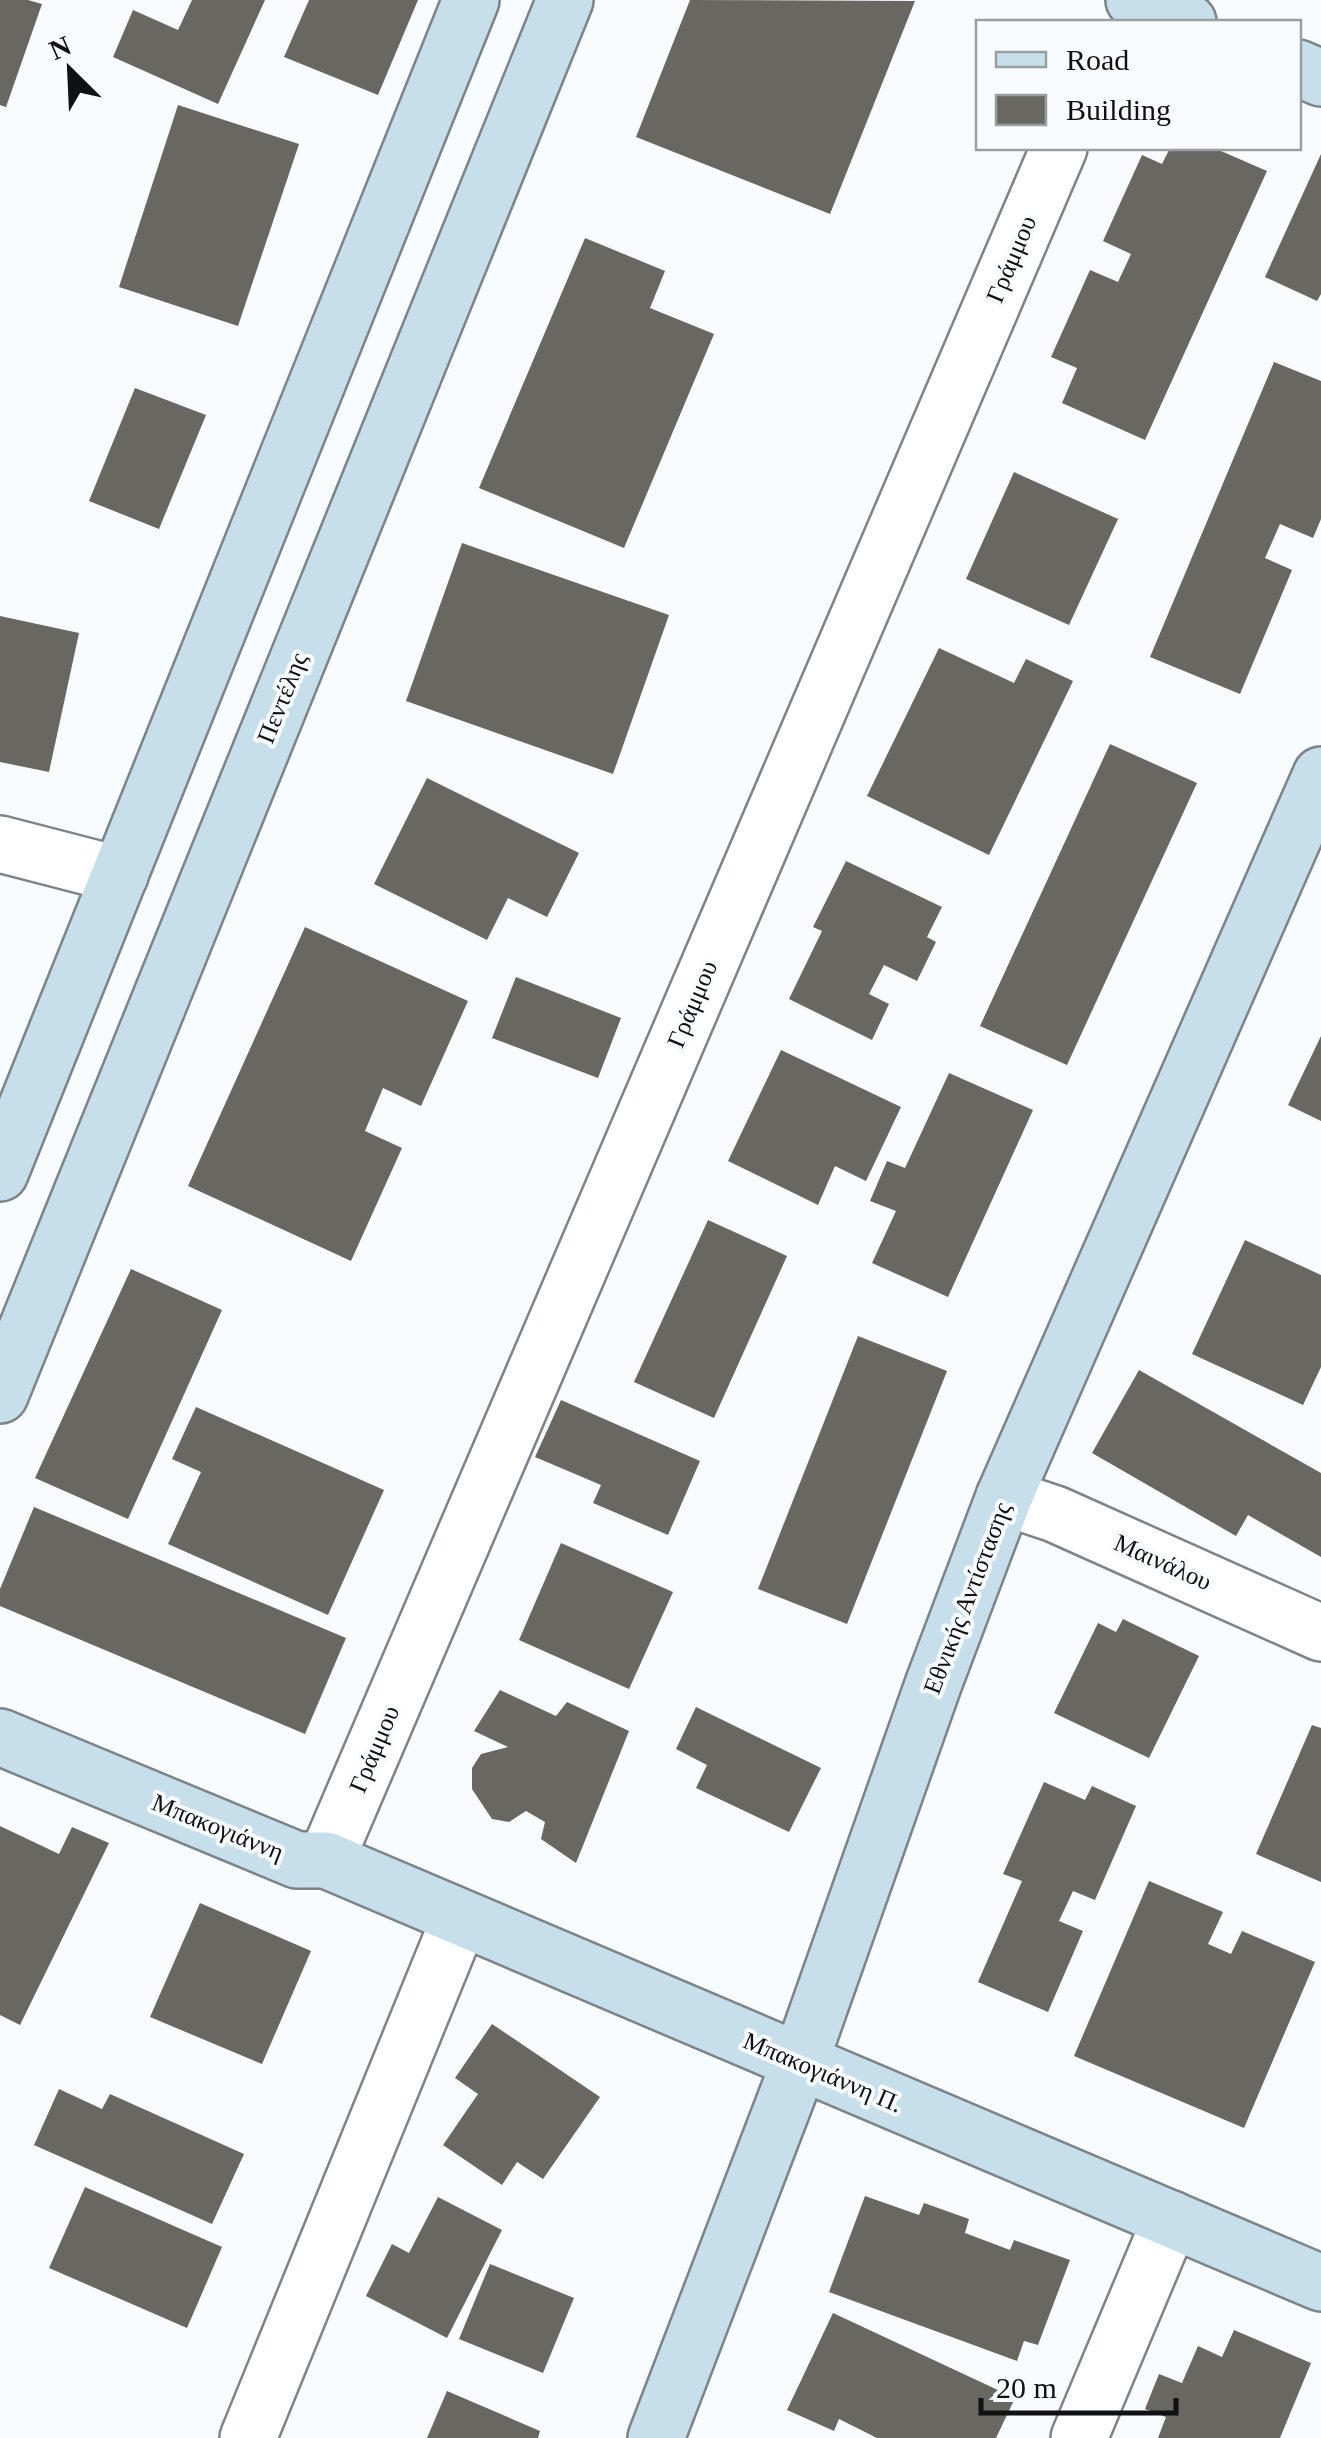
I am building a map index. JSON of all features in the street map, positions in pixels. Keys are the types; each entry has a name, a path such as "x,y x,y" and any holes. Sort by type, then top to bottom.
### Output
{"street":[{"path":"0,1173 471,0"},
{"name":"Πεντέλης","path":"0,1396 564,0"},
{"path":"1134,0 1183,20"},
{"name":"Γράμμου","path":"326,1860 1058,150"},
{"name":"Εθνικής Αντίστασης","path":"656,2438 800,2062 1004,1496 1321,775"},
{"path":"0,844 120,875"},
{"name":"Μαινάλου","path":"1004,1496 1055,1514 1321,1633"},
{"name":"Μπακογιάννη","path":"0,1710 307,1838 326,1860"},
{"name":"Μπακογιάννη","path":"0,1737 297,1860 326,1860"},
{"name":"Μπακογιάννη Π.","path":"326,1860 1321,2283"},
{"path":"248,2438 460,1918"},
{"path":"1079,2438 1171,2220"}],"building":[{"path":"0,0 42,4 6,107 0,105"},
{"path":"192,0 265,0 218,104 113,57 133,10 178,30"},
{"path":"309,0 418,0 378,95 284,57"},
{"path":"690,0 915,1 830,214 636,137"},
{"path":"178,105 299,144 238,326 119,287"},
{"path":"1169,150 1219,150 1267,171 1145,440 1062,403 1077,368 1051,357 1090,270 1118,282 1131,254 1103,241 1142,155 1162,164"},
{"path":"1321,154 1321,294 1317,301 1265,277"},
{"path":"585,238 665,271 650,308 714,334 624,548 479,488"},
{"path":"1274,362 1321,381 1321,519 1313,538 1280,524 1265,558 1292,570 1240,694 1150,657"},
{"path":"135,388 206,415 159,529 89,501"},
{"path":"1014,472 1118,519 1069,625 966,579"},
{"path":"462,543 669,615 613,774 406,701"},
{"path":"0,616 79,633 49,772 0,762"},
{"path":"939,648 1014,683 1026,659 1073,681 989,855 867,796"},
{"path":"1110,744 1197,783 1067,1065 980,1026"},
{"path":"427,778 579,853 547,917 508,898 487,940 374,884"},
{"path":"846,861 942,907 927,937 936,942 917,981 884,965 869,994 889,1004 872,1040 789,999 822,931 813,927"},
{"path":"305,927 468,1001 421,1106 383,1088 365,1131 402,1148 351,1261 188,1186"},
{"path":"516,977 621,1018 598,1078 492,1038"},
{"path":"1321,1036 1321,1121 1288,1105"},
{"path":"781,1050 901,1107 866,1181 835,1166 818,1205 728,1161"},
{"path":"949,1073 1033,1110 948,1297 872,1263 896,1211 870,1201 887,1161 905,1168"},
{"path":"708,1220 787,1256 714,1418 634,1382"},
{"path":"1245,1240 1321,1275 1321,1367 1303,1405 1192,1354"},
{"path":"131,1269 222,1310 128,1519 35,1478"},
{"path":"858,1336 947,1371 847,1624 758,1589"},
{"path":"1139,1370 1321,1473 1321,1557 1248,1515 1236,1536 1092,1453"},
{"path":"561,1400 700,1461 668,1535 593,1503 601,1485 535,1457"},
{"path":"196,1407 384,1490 328,1615 168,1544 201,1472 172,1459"},
{"path":"34,1507 346,1638 305,1734 0,1606 0,1589"},
{"path":"561,1543 673,1592 629,1689 519,1640"},
{"path":"1123,1619 1199,1656 1149,1758 1054,1713 1098,1623 1116,1632"},
{"path":"500,1690 556,1716 567,1702 629,1731 576,1863 541,1839 545,1822 526,1811 509,1822 492,1819 472,1789 472,1768 481,1754 508,1747 474,1731"},
{"path":"696,1707 821,1768 789,1832 696,1788 707,1765 676,1749"},
{"path":"1312,1725 1321,1728 1321,1882 1256,1854"},
{"path":"1044,1782 1085,1800 1092,1786 1136,1806 1095,1900 1073,1891 1059,1921 1083,1931 1048,2012 978,1982 1022,1881 1003,1874"},
{"path":"0,1826 59,1854 72,1827 109,1843 20,2025 0,2015"},
{"path":"1149,1881 1223,1912 1208,1944 1231,1954 1242,1931 1315,1962 1244,2128 1074,2056"},
{"path":"200,1903 311,1951 262,2064 150,2017"},
{"path":"492,2024 600,2097 543,2179 517,2162 502,2185 443,2145 478,2094 455,2078"},
{"path":"59,2089 102,2109 110,2094 244,2154 212,2224 34,2145"},
{"path":"85,2187 222,2247 187,2328 49,2268"},
{"path":"865,2196 919,2215 924,2203 969,2219 965,2233 1010,2250 1014,2240 1070,2260 1038,2345 1024,2341 1017,2361 829,2292"},
{"path":"438,2197 502,2230 447,2338 366,2296 392,2244 409,2253"},
{"path":"490,2264 574,2298 543,2373 459,2339"},
{"path":"833,2313 1015,2398 996,2438 877,2438 839,2419 834,2431 787,2410"},
{"path":"1234,2330 1311,2363 1280,2438 1158,2438 1166,2417 1145,2409 1159,2374 1182,2383 1198,2346 1222,2357"},
{"path":"447,2391 540,2431 538,2438 427,2438"}]}
